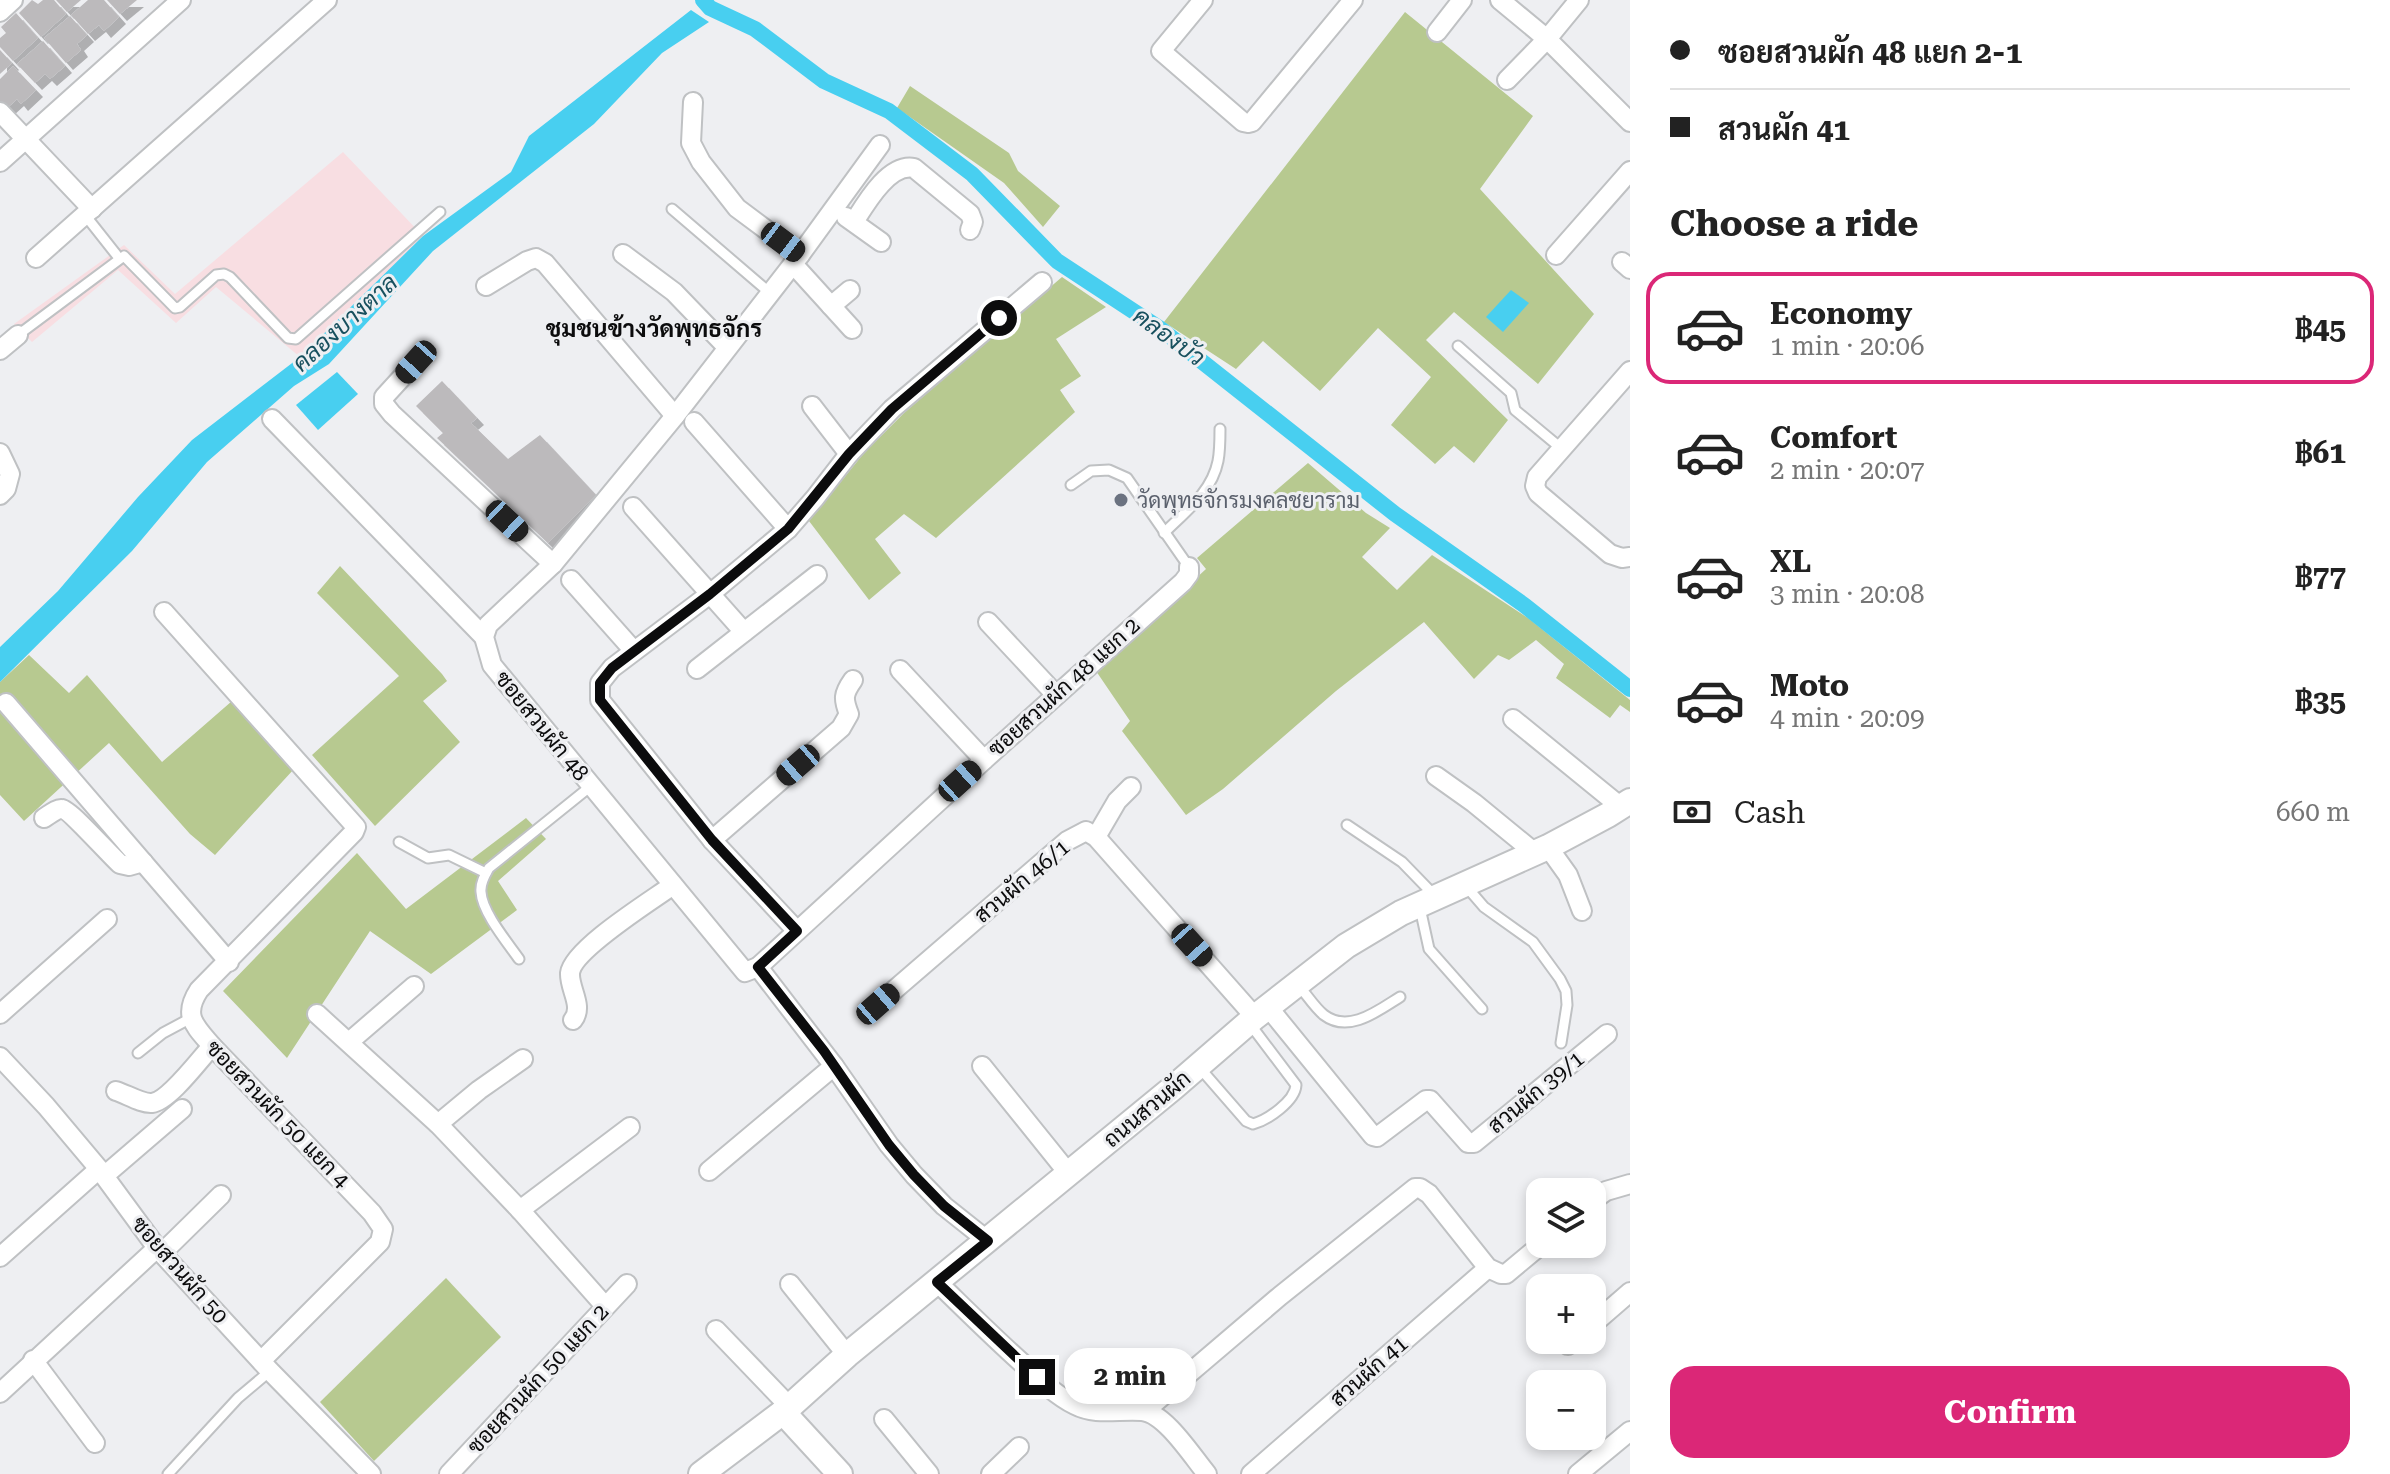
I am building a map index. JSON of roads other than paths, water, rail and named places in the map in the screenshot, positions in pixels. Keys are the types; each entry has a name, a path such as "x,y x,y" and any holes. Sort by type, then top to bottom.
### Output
{"street":[{"path":"0,12 13,0"},
{"path":"0,162 181,0"},
{"path":"36,258 327,0"},
{"path":"1203,0 1161,51 1248,123 1353,0"},
{"path":"1437,32 1462,0"},
{"path":"1500,0 1547,39 1630,122"},
{"path":"1507,80 1579,0"},
{"path":"693,102 691,143 701,162 737,208 797,260 852,329"},
{"path":"0,112 88,212"},
{"path":"272,419 484,637 488,625 553,564 675,416 797,260 880,145"},
{"path":"854,222 869,199 895,170 906,166 914,168 970,214 973,222 970,230"},
{"path":"1556,255 1630,171"},
{"path":"834,210 881,242"},
{"path":"623,254 674,292 727,347"},
{"path":"486,286 527,261 536,258 545,263 675,416"},
{"path":"797,931 712,840 600,700 600,683 612,668 710,594 788,529 849,454 892,409 1042,282"},
{"path":"831,306 850,290"},
{"path":"0,350 18,335"},
{"path":"416,362 384,397 384,404 553,564"},
{"path":"1630,371 1537,477 1535,486 1610,554 1630,557"},
{"path":"812,406 849,454"},
{"path":"694,422 788,529"},
{"path":"0,453 10,474 6,489 0,495"},
{"path":"633,507 744,632"},
{"name":"ซอยสวนผัก 48 แยก 2","path":"758,967 1183,582 1189,574 1189,567"},
{"path":"697,669 817,575"},
{"path":"571,580 634,651"},
{"name":"ซอยสวนผัก 50 แยก 4","path":"164,612 356,827 199,990 190,1010 191,1018 212,1046 372,1213 383,1229 380,1242 265,1366"},
{"path":"988,622 1056,695"},
{"name":"ซอยสวนผัก 48","path":"484,637 492,665 745,972 758,967 914,1175 944,1206 988,1241"},
{"path":"900,670 984,760"},
{"path":"712,840 841,728 849,714 844,692 853,680"},
{"path":"6,703 229,962"},
{"path":"1513,719 1625,804"},
{"path":"1436,776 1541,850 1568,875 1582,911"},
{"path":"1096,837 1117,801 1131,787"},
{"name":"ถนนสวนผัก","path":"701,1474 786,1409 1257,1016 1346,946 1382,923 1541,850 1625,804"},
{"path":"44,818 62,809 120,864 129,866 143,862"},
{"name":"สวนผัก 46/1","path":"878,1004 1067,841 1086,831 1096,837 1257,1016"},
{"path":"573,1020 577,1008 571,986 572,964 590,945 673,885"},
{"path":"0,1014 107,919"},
{"path":"349,1042 414,986"},
{"path":"317,1014 438,1124 605,1306"},
{"name":"สวนผัก 39/1","path":"1257,1016 1373,1136 1377,1137 1430,1100 1468,1143 1474,1143 1607,1034"},
{"path":"116,1091 155,1103 212,1046"},
{"name":"ซอยสวนผัก 50","path":"0,1057 46,1106 160,1250 265,1366 371,1474"},
{"path":"438,1124 523,1059"},
{"path":"709,1171 834,1066"},
{"path":"982,1066 1069,1174"},
{"path":"4,1246 182,1109"},
{"path":"520,1210 630,1127"},
{"path":"1606,1191 1630,1184"},
{"path":"1145,1411 1280,1296 1415,1188 1429,1194 1488,1268 1506,1274 1526,1257"},
{"path":"0,1393 33,1360 221,1195"},
{"name":"สวนผัก 41","path":"1251,1474 1488,1268"},
{"path":"937,1282 1062,1397 1077,1406 1096,1411 1145,1411 1172,1431 1207,1474"},
{"name":"ซอยสวนผัก 50 แยก 2","path":"449,1474 627,1284"},
{"path":"790,1284 847,1355"},
{"path":"1606,1313 1630,1292"},
{"path":"716,1330 840,1474"},
{"path":"33,1360 95,1443"},
{"path":"884,1419 929,1474"},
{"path":"1578,1474 1630,1431"},
{"path":"991,1474 1019,1447"}],"lane":[{"path":"672,209 770,293"},
{"path":"88,212 119,258"},
{"path":"18,335 119,258 126,257 175,308 216,275 224,274 288,338 296,339 440,212"},
{"path":"1458,346 1511,393 1513,406 1519,413 1562,449"},
{"path":"1164,533 1198,500 1214,476 1220,429"},
{"path":"1071,485 1091,471 1109,470 1127,478 1189,567"},
{"path":"519,959 494,925 481,892 486,873 591,786"},
{"path":"1347,825 1402,862 1428,901 1429,949 1482,1009"},
{"path":"399,842 428,858 449,855 486,873"},
{"path":"1465,885 1484,907 1533,942 1560,979 1566,991 1567,1005 1561,1043"},
{"path":"1297,984 1324,1015 1346,1023 1370,1015 1400,997"},
{"path":"1199,1067 1240,1115 1253,1124 1294,1095 1293,1079 1257,1016"},
{"path":"138,1053 163,1033 191,1018"},
{"path":"168,1474 265,1366"}],"water":[{"name":"คลองบางตาล","path":"691,10 709,22 662,53 594,124 433,251 329,364 294,386 207,462 132,551 0,682 0,647 58,591 138,497 192,440 300,357 423,236 511,172 529,136"},
{"path":"1511,290 1529,303 1503,332 1486,317"},
{"path":"337,372 358,394 318,430 296,405"}],"waterway":[{"name":"คลองบัว","path":"703,0 710,8 755,29 824,81 889,111 972,174 1057,261 1162,330 1395,514 1524,605 1630,689"}],"place":[{"name":"วัดพุทธจักรมงคลชยาราม","path":"1121,500"}],"district":[{"name":"ชุมชนข้างวัดพุทธจักร","path":"654,329"}]}
